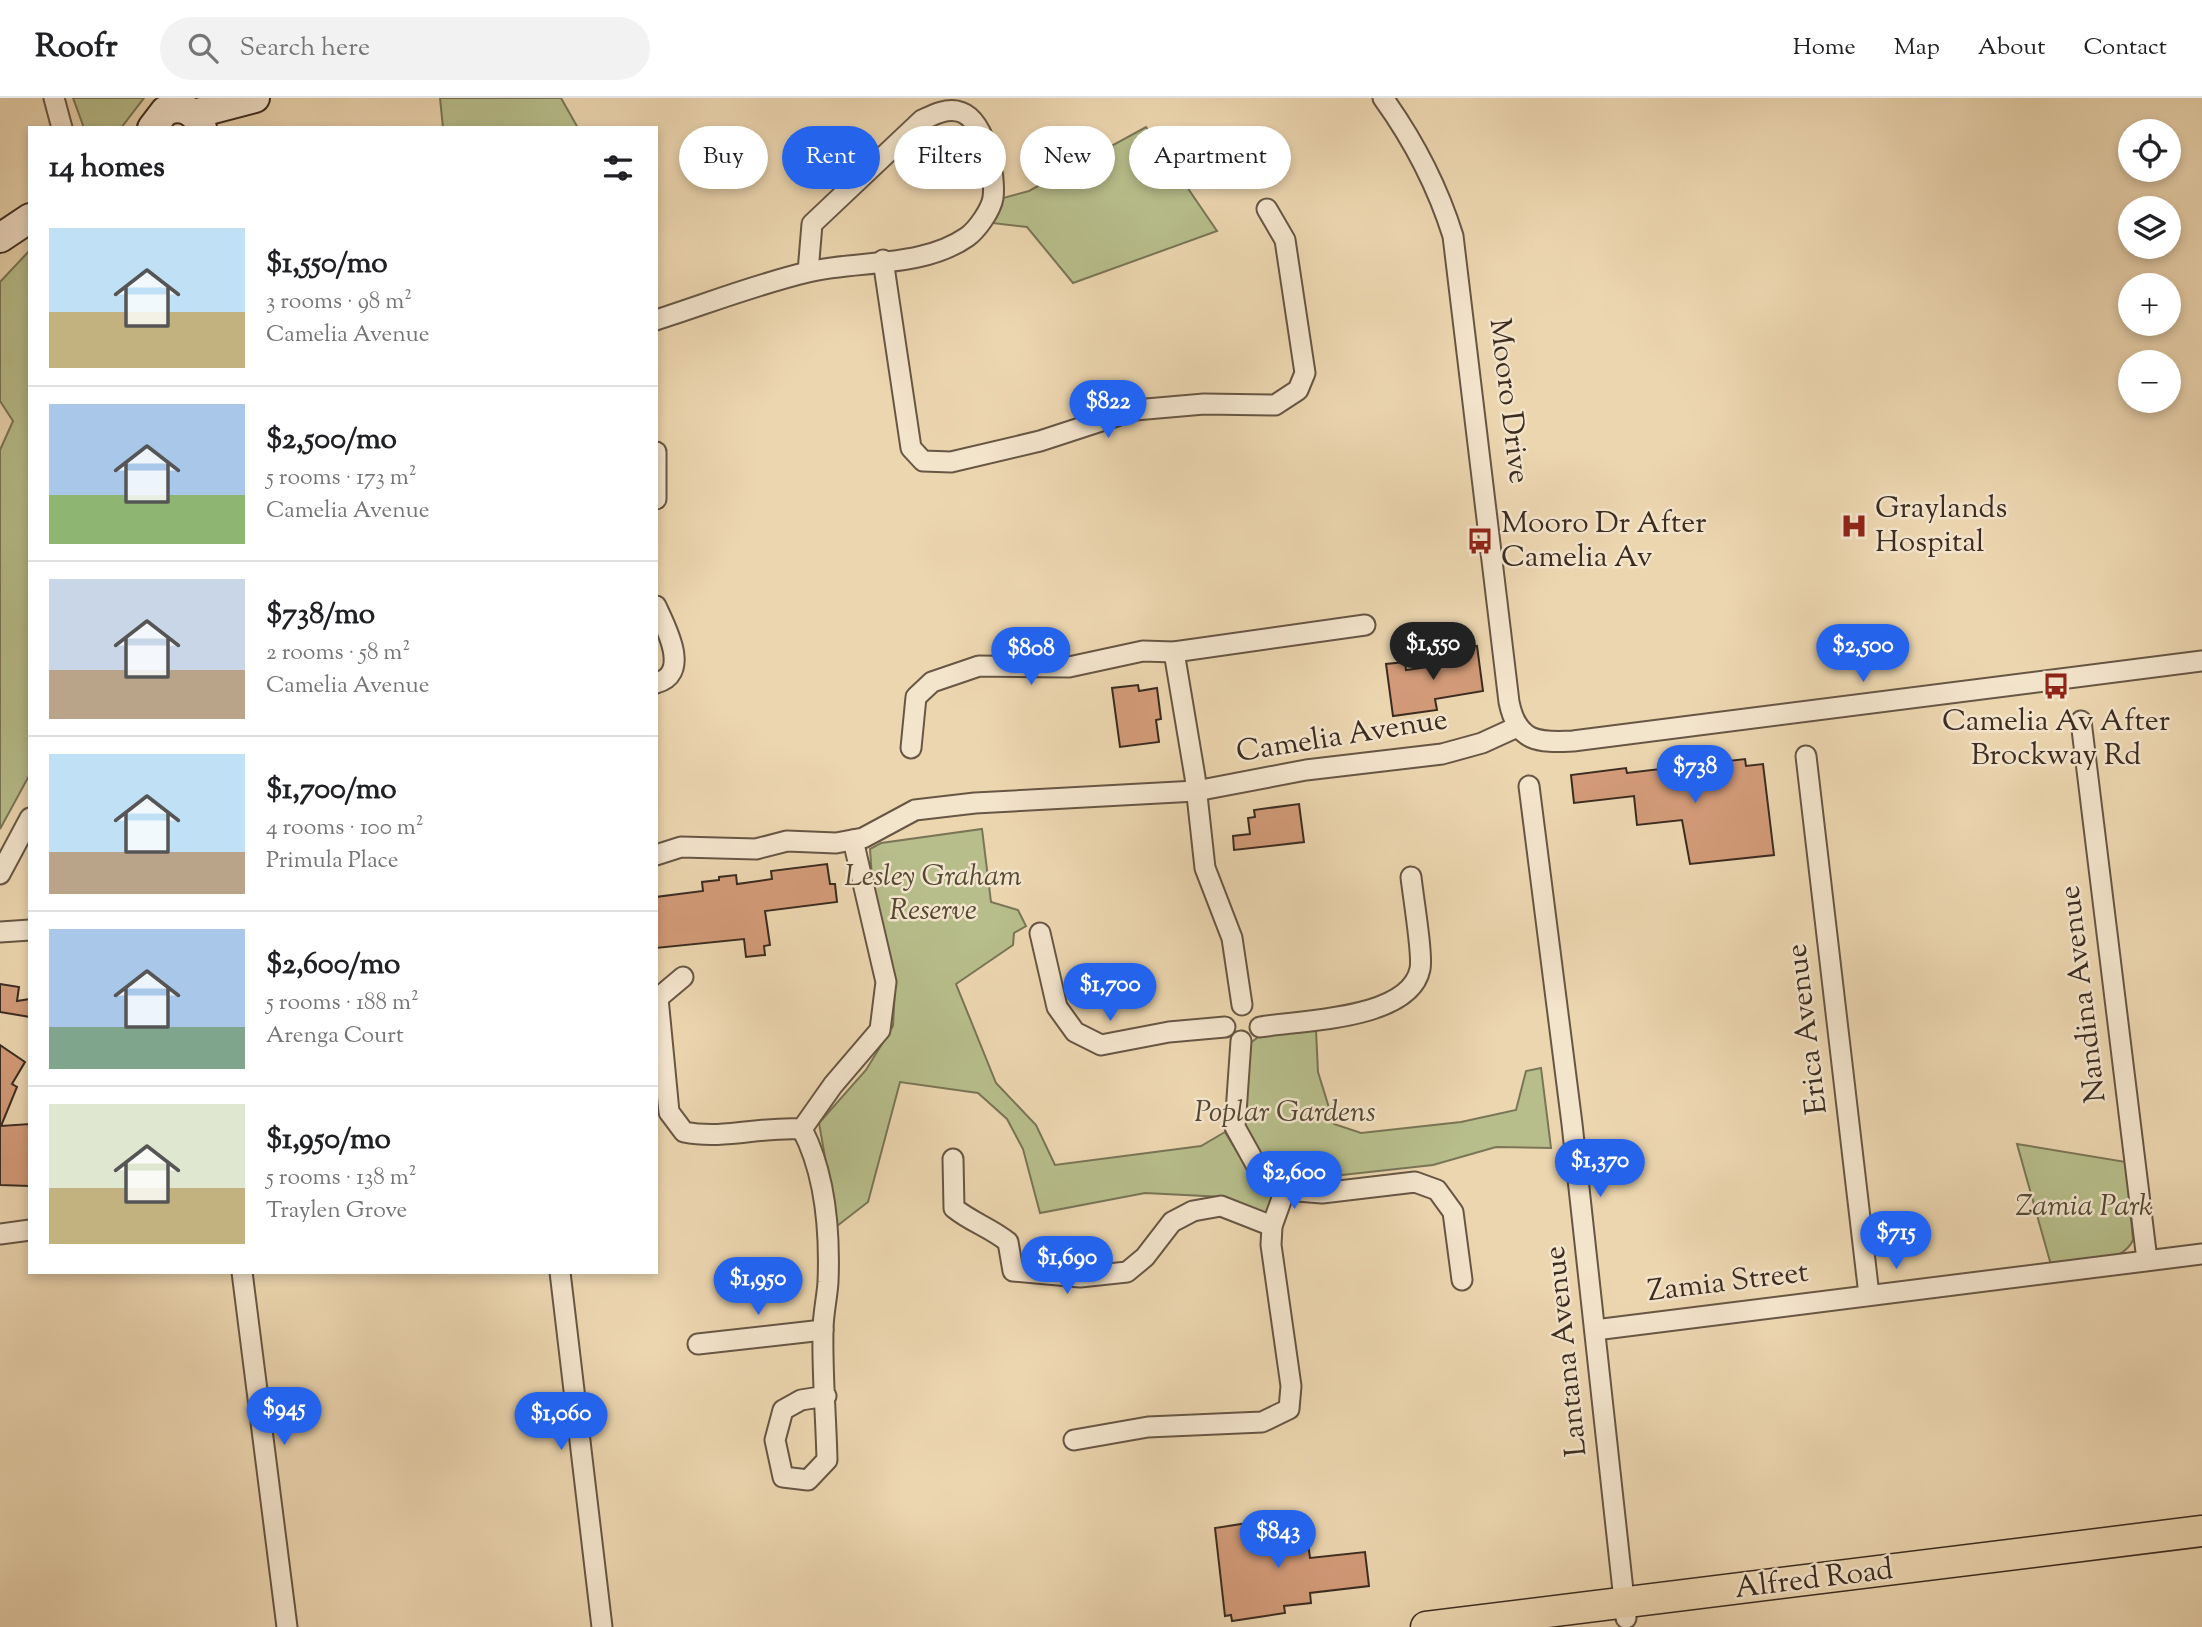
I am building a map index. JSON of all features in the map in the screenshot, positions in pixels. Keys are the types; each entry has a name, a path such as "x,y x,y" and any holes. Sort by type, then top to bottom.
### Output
{"main road":[{"name":"Alfred Road","path":"1563,1627 1625,1610 2202,1531"},
{"name":"Alfred Road","path":"1426,1627 1625,1610 2202,1547"}],"street":[{"path":"54,98 61,126"},
{"name":"Mooro Drive","path":"1382,98 1405,129 1436,186 1453,236 1509,702 1517,727"},
{"path":"157,114 172,108 197,115 252,99"},
{"path":"658,319 808,272 933,255 969,236 990,208 993,196 987,144 961,104 922,120 811,224 808,272"},
{"path":"883,260 911,448 923,461 951,462 1040,441 1135,410 1204,404 1275,405 1298,390 1305,373 1285,240 1267,209"},
{"path":"0,238 28,219"},
{"path":"658,611 674,650 674,667 664,681 658,682"},
{"path":"911,748 916,697 932,682 979,666 1069,667 1143,650 1174,652 1365,625"},
{"path":"1174,652 1205,868 1232,938 1242,1005"},
{"path":"1517,727 1532,739 1545,743 1573,741 2202,660"},
{"name":"Nandina Avenue","path":"2081,721 2147,1260"},
{"name":"Camelia Avenue","path":"658,854 681,847 756,849 787,841 836,843 863,838 915,810 975,803 1196,791 1306,770 1442,754 1482,743 1517,727"},
{"name":"Erica Avenue","path":"1806,756 1869,1295"},
{"name":"Lantana Avenue","path":"1529,786 1595,1330 1625,1610"},
{"path":"0,874 28,822"},
{"path":"802,1129 833,1086 880,1030 886,982 853,839"},
{"path":"1260,1027 1377,1010 1405,995 1420,970 1411,877"},
{"path":"0,932 28,930"},
{"path":"1040,933 1057,1007 1075,1032 1101,1045 1169,1032 1225,1027"},
{"path":"683,977 658,998 669,1112 684,1132 706,1137 783,1128 802,1129"},
{"path":"1242,1005 1257,1014 1260,1027 1254,1037 1241,1041 1230,1037 1225,1027 1226,1015 1242,1005"},
{"path":"1241,1041 1235,1127 1260,1172 1285,1190 1322,1193 1415,1182 1437,1190 1453,1212 1462,1280"},
{"path":"802,1129 813,1150 824,1206 828,1280 823,1330 825,1396"},
{"path":"953,1159 954,1208 967,1219 990,1227 1008,1241 1013,1271 1080,1277 1127,1272 1145,1257 1172,1222 1193,1211 1221,1206 1272,1226"},
{"path":"1074,1440 1148,1427 1262,1422 1289,1409 1291,1385 1271,1245 1272,1226 1285,1190"},
{"path":"0,1234 28,1230"},
{"name":"Zamia Street","path":"1595,1330 2202,1254"},
{"path":"242,1274 287,1627"},
{"path":"561,1274 602,1627"},
{"path":"698,1344 823,1330"}],"green space":[{"path":"73,98 144,98 123,126 83,126"},
{"path":"440,98 561,98 577,126 443,126"},
{"path":"1129,136 1129,189 1188,189 1217,231 1073,283 1027,227 992,223 1003,198 1033,189 1115,189 1115,144"},
{"path":"28,252 28,778 0,829 0,450 13,421 0,401 0,282"},
{"name":"Lesley Graham Reserve","path":"982,829 991,902 1018,910 1026,926 1014,933 1013,945 956,984 996,1083 1036,1125 1055,1165 1201,1146 1225,1132 1250,1173 1276,1192 1267,1216 1224,1197 1145,1193 1040,1213 1023,1149 1007,1119 978,1093 900,1082 868,1202 837,1226 819,1123 866,1070 893,1026 895,987 873,893 870,849 881,843"},
{"name":"Poplar Gardens","path":"1316,1030 1318,1072 1334,1124 1361,1133 1461,1122 1516,1110 1526,1071 1541,1068 1551,1148 1496,1147 1433,1165 1342,1175 1287,1171 1261,1157 1241,1125 1241,1050 1265,1032"},
{"name":"Zamia Park","path":"2017,1144 2126,1162 2133,1240 2127,1248 2109,1259 2051,1265"}],"building":[{"path":"1477,646 1483,691 1435,699 1437,710 1393,716 1386,664 1405,662 1406,670 1435,666 1434,663 1448,662 1452,653 1464,654 1463,648"},
{"path":"1138,685 1139,691 1157,688 1161,719 1156,720 1159,742 1120,747 1112,688"},
{"path":"1745,759 1746,766 1763,764 1774,855 1690,864 1682,820 1637,825 1634,796 1574,803 1571,775 1626,768 1627,773"},
{"path":"1299,804 1304,842 1234,850 1233,836 1250,834 1248,818 1255,817 1254,810"},
{"path":"827,864 830,884 835,884 837,902 765,911 770,945 764,946 765,955 746,957 744,939 658,948 658,897 703,891 702,882 719,880 719,877 736,875 737,884 772,879 771,871"},
{"path":"0,984 19,987 17,1001 28,999 28,1017 0,1012"},
{"path":"0,1045 25,1062 12,1084 17,1087 1,1126 28,1124 28,1186 0,1185"},
{"path":"1305,1522 1310,1558 1365,1552 1369,1586 1310,1593 1311,1603 1284,1606 1285,1613 1232,1621 1231,1615 1225,1616 1215,1528 1248,1523 1249,1529"}],"place":[{"name":"Graylands Hospital","path":"1854,526"},
{"name":"Mooro Dr After Camelia Av","path":"1480,541"},
{"name":"Camelia Av After Brockway Rd","path":"2056,686"}]}
